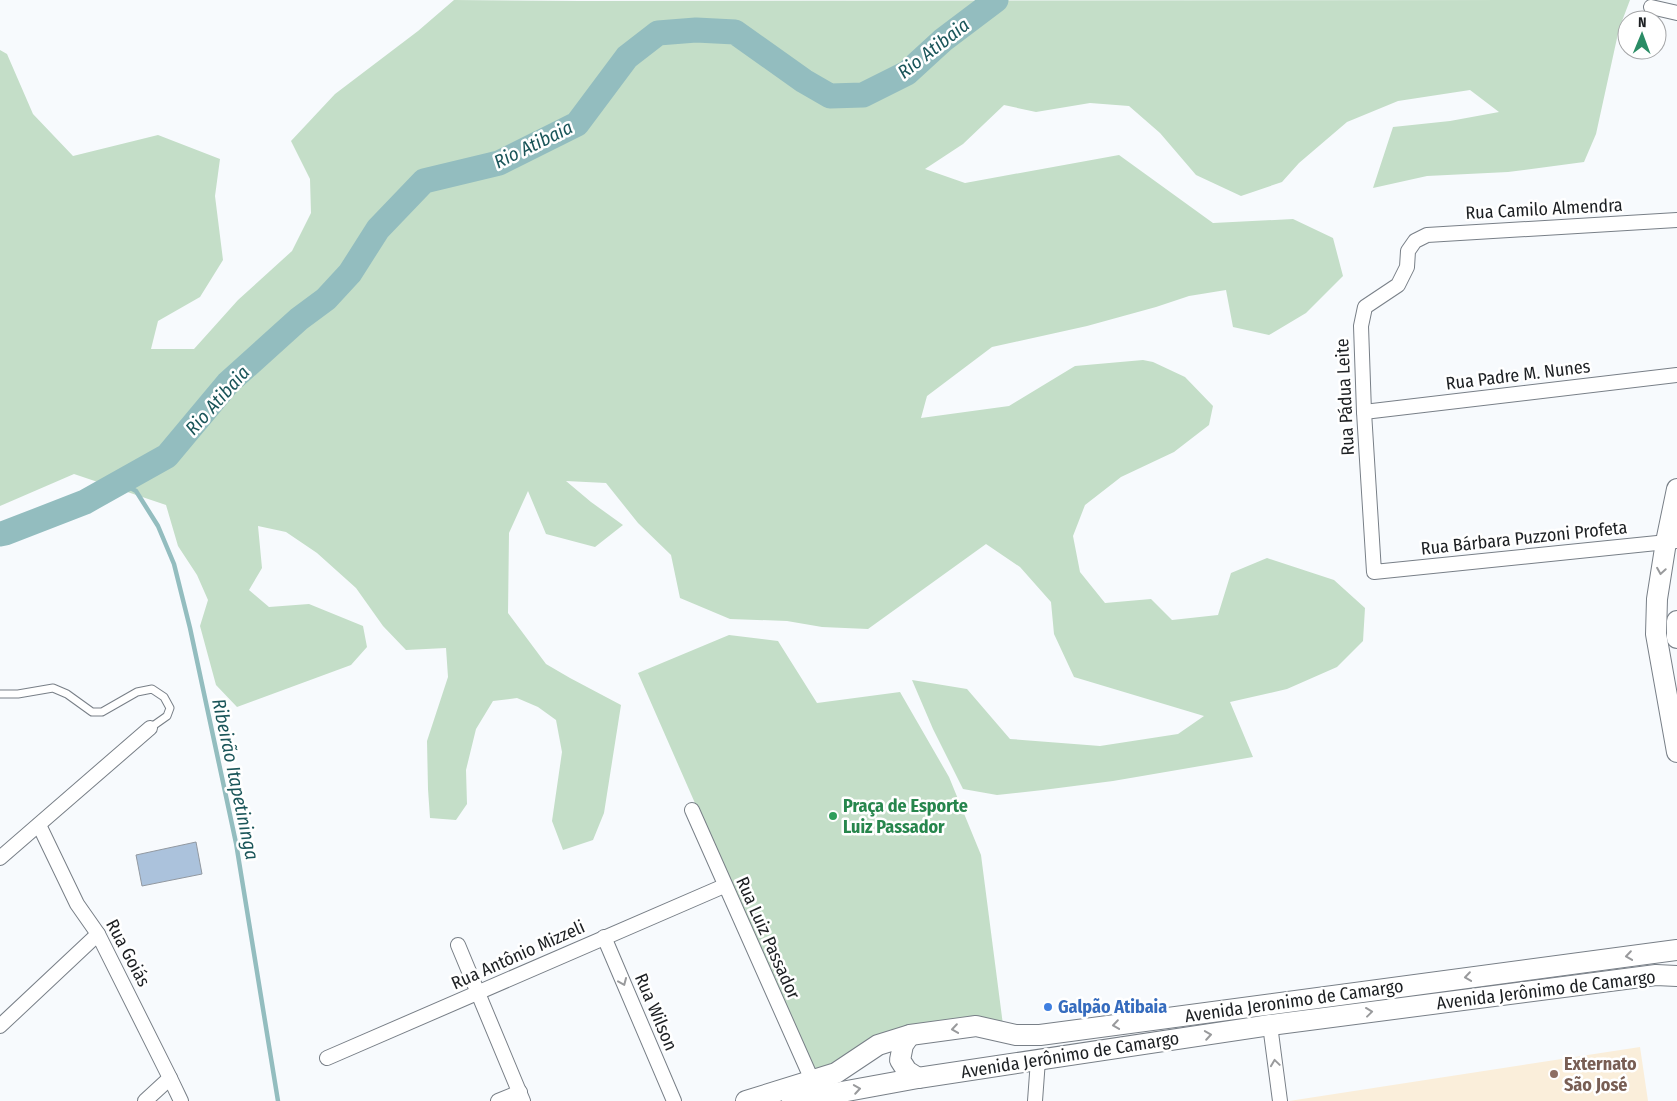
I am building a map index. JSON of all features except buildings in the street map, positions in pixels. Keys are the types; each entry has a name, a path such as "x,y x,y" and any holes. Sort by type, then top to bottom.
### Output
{"main road":[{"path":"1676,741 1656,634 1657,599 1671,541 1677,489"},
{"path":"1677,621 1677,638"},
{"name":"Avenida Jeronimo de Camargo","path":"746,1101 817,1092 836,1073 878,1045 910,1035 976,1026 1016,1035 1040,1035 1677,950"},
{"name":"Avenida Jerônimo de Camargo","path":"792,1101 817,1092 1270,1025 1656,975 1677,976"},
{"path":"995,1066 1004,1056 1005,1044 998,1031"},
{"path":"910,1035 903,1044 900,1060 907,1071 918,1078"}],"street":[{"path":"1651,7 1677,13"},
{"name":"Rua Camilo Almendra","path":"1415,241 1427,235 1677,220"},
{"name":"Rua Pádua Leite","path":"1374,572 1364,412 1361,326 1365,307 1398,284 1407,268 1408,251 1415,241"},
{"name":"Rua Padre M. Nunes","path":"1364,412 1677,375"},
{"name":"Rua Bárbara Puzzoni Profeta","path":"1374,572 1671,541"},
{"path":"0,858 150,728"},
{"name":"Rua Luiz Passador","path":"692,810 724,886 817,1092"},
{"name":"Rua Goiás","path":"39,825 78,904 98,934 180,1101"},
{"name":"Rua Antônio Mizzeli","path":"327,1058 724,886"},
{"path":"0,1026 98,934"},
{"name":"Rua Wilson","path":"604,937 674,1101"},
{"path":"458,945 522,1097 498,1101"},
{"path":"1270,1025 1280,1101"},
{"path":"1035,1101 1038,1060"},
{"path":"145,1101 170,1078"}],"lane":[{"path":"0,694 18,694 53,688 67,694 92,712 102,712 137,692 152,689 164,697 170,708 167,716 150,728"}],"shaded area":[{"name":"Externato São José","path":"1640,1047 1648,1101 1289,1101"}],"green space":[{"path":"454,0 1630,0 1626,10 1617,10 1617,38 1596,134 1584,162 1508,172 1427,176 1373,188 1393,127 1450,121 1499,112 1470,90 1398,101 1347,122 1299,163 1282,182 1241,196 1196,175 1160,133 1129,106 1090,103 1036,112 1004,105 963,144 925,169 965,183 1119,155 1213,223 1293,219 1333,238 1343,276 1306,313 1269,335 1233,327 1226,290 1189,296 1087,326 992,347 927,396 921,418 1009,406 1075,366 1143,360 1153,362 1185,377 1213,406 1209,425 1174,452 1121,477 1085,505 1073,536 1080,572 1105,603 1151,599 1172,620 1218,615 1231,573 1267,558 1334,580 1365,608 1363,641 1337,667 1287,689 1230,702 1253,757 1113,781 1043,790 997,795 963,789 933,729 912,680 967,689 1010,739 1100,746 1178,734 1204,716 1074,677 1054,634 1051,602 1020,567 986,544 868,629 822,627 787,621 730,619 680,598 671,555 638,523 606,483 566,481 623,525 595,547 546,534 528,491 509,533 508,613 546,664 621,705 604,813 593,840 563,850 552,821 562,752 556,720 538,707 517,698 493,701 476,729 466,770 467,804 456,820 430,818 427,741 448,677 446,648 406,650 383,626 356,588 317,553 286,532 258,526 262,568 249,590 269,607 309,604 363,626 367,647 351,665 237,707 216,685 200,626 208,600 197,575 178,546 166,505 74,474 0,506 0,50 7,54 33,114 73,156 158,135 220,159 215,196 223,260 200,297 158,321 151,349 194,349 238,300 292,251 311,213 310,179 291,141 335,94 418,31"},
{"name":"Praça de Esporte Luiz Passador","path":"729,635 778,641 817,703 900,692 949,777 981,855 1003,1025 976,1018 814,1075 638,673"}],"waterway":[{"name":"Rio Atibaia","path":"0,534 85,502 167,456 228,383 299,319 326,299 350,273 378,229 424,181 499,163 577,124 627,57 658,33 696,30 735,32 804,81 830,96 863,95 907,73 943,40 996,0"},
{"name":"Ribeirão Itapetininga","path":"120,482 136,491 158,526 174,564 190,628 236,843 278,1101"}],"place":[{"name":"Praça de Esporte Luiz Passador","path":"833,816"},
{"name":"Galpão Atibaia","path":"1048,1007"},
{"name":"Externato São José","path":"1554,1074"}]}
